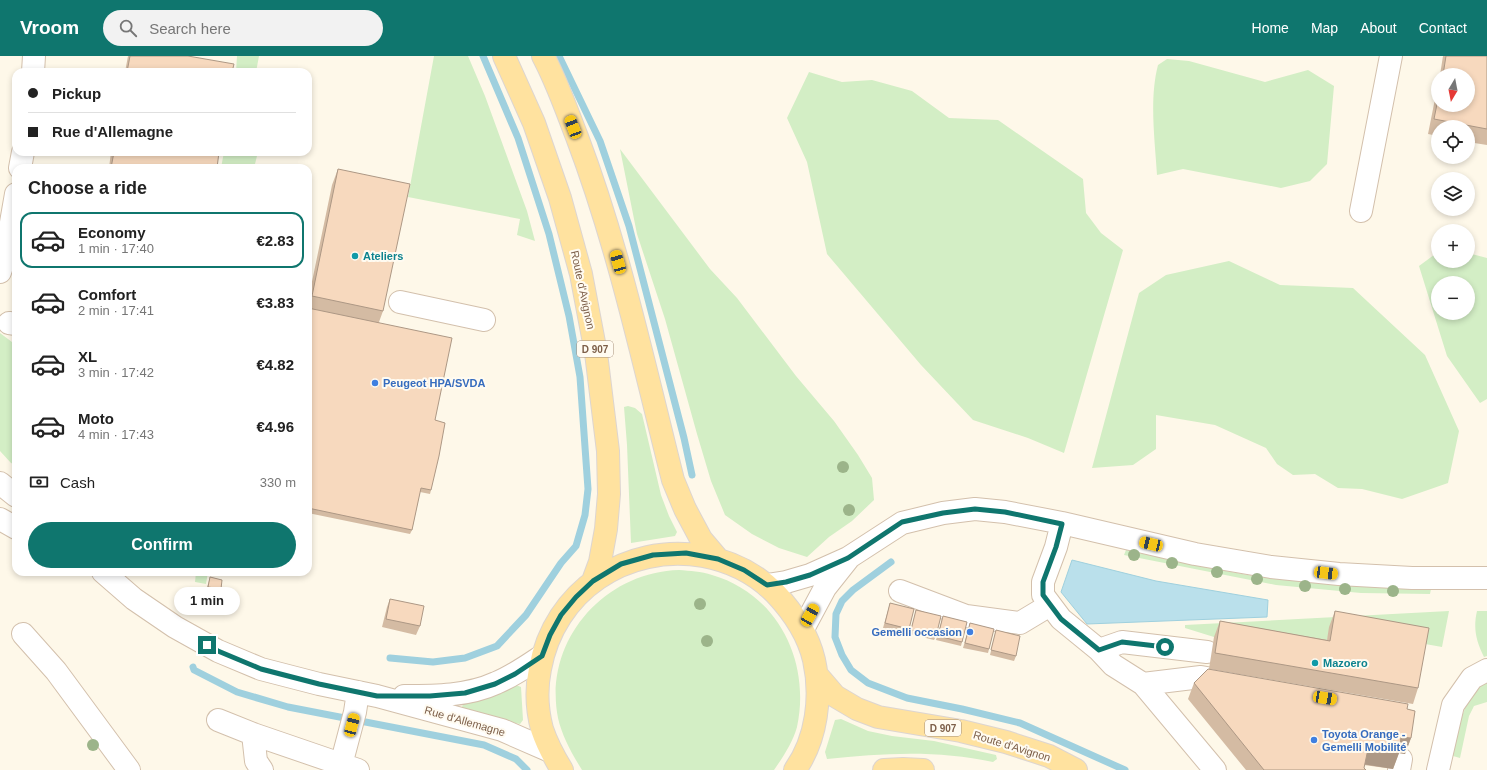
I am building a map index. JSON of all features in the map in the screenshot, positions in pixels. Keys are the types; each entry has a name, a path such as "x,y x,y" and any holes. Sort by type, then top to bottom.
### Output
{"main road":[{"name":"Route d'Avignon","path":"504,56 534,123 560,198 581,274 596,353 608,451 609,494 606,529 601,555 593,581"},
{"name":"D 907","path":"543,56 553,75 588,166 609,232 626,293 673,480 685,509 701,539 718,559"},
{"name":"D 907","path":"562,770 550,751 542,728 538,705 538,680 542,656 550,635 561,615 576,597 593,581 621,564 653,555 686,553 718,559 744,570 767,585 787,605 802,628 812,651 817,675 818,706 812,736 800,763 794,770"},
{"name":"Route d'Avignon","path":"817,675 835,696 864,712 878,717 961,731 1006,742 1049,756 1076,770"},
{"path":"884,770 923,770"}],"street":[{"path":"33,68 34,56"},
{"path":"1361,211 1391,56"},
{"path":"0,272 5,257 12,217"},
{"path":"400,302 484,320"},
{"path":"0,483 12,493"},
{"path":"767,585 786,582 810,575 848,558 902,522 943,513 975,509 1005,512 1195,554 1271,567 1339,574 1412,578 1487,578"},
{"path":"0,519 12,526"},
{"path":"1062,524 1056,547 1043,582 1043,595 1061,619 1099,650 1113,665 1143,684 1216,770"},
{"path":"802,628 825,588 848,558"},
{"name":"Rue d'Allemagne","path":"108,576 134,599 175,627 218,651 261,669 367,694 502,730 550,751"},
{"path":"900,591 966,616 1020,623 1050,605"},
{"path":"23,634 56,671 130,770"},
{"path":"1099,650 1122,642 1207,652"},
{"name":"Rue d'Allemagne","path":"367,694 430,696 465,693 495,684 515,674 542,656"},
{"path":"1438,770 1453,705 1472,678 1487,670"},
{"path":"1143,684 1201,677 1248,685"},
{"path":"218,720 345,768 355,712 367,694"},
{"path":"253,734 256,761 262,770"}],"green space":[{"path":"237,56 259,56 257,68 236,68"},
{"path":"434,56 468,56 485,96 527,211 535,241 517,235 520,219 408,197"},
{"path":"1167,59 1189,61 1265,82 1308,70 1334,86 1327,164 1310,181 1281,188 1183,169 1157,175 1153,120 1155,78 1158,65"},
{"path":"809,72 842,82 872,80 912,91 949,118 998,120 1083,179 1086,213 1101,233 1123,250 1064,453 1028,438 973,420 921,365 827,254 807,162 787,118"},
{"path":"620,149 710,269 737,298 796,376 834,421 872,478 874,500 852,521 829,537 807,557 779,548 752,534 725,515 711,481 665,319 637,234"},
{"path":"223,156 257,156 255,164 222,164"},
{"path":"1475,255 1487,258 1487,399 1480,403 1447,356 1436,320 1475,320 1475,276 1431,276 1431,305 1419,266 1431,257 1431,268 1475,268"},
{"path":"1229,261 1280,285 1353,288 1425,355 1459,431 1448,483 1402,499 1362,489 1338,488 1315,474 1293,475 1277,464 1266,448 1215,425 1156,415 1156,449 1133,465 1092,468 1139,293 1166,275"},
{"path":"0,333 12,342 12,463 0,451"},
{"path":"628,406 635,408 642,414 661,495 677,532 675,536 631,543 624,407"},
{"path":"1126,550 1248,575 1339,585 1431,589 1430,594 1361,593 1276,585 1124,555"},
{"path":"679,570 696,571 708,574 735,584 755,598 772,614 794,655 799,678 800,703 797,727 790,744 774,770 582,770 568,745 558,718 556,690 560,663 570,638 584,616 603,598 626,583 651,574"},
{"path":"196,576 207,576 206,584 195,582"},
{"path":"1449,611 1442,647 1330,627 1324,656 1214,637 1185,628 1185,625"},
{"path":"1477,611 1487,611 1487,656 1484,657 1476,634 1475,623"},
{"path":"1487,681 1487,702 1474,706 1469,716 1460,758 1453,756 1460,725 1467,704 1472,695"},
{"path":"516,685 521,687 523,720 520,724 465,713 462,707 464,702"},
{"path":"841,719 868,731 892,736 934,741 996,755 997,759 993,762 972,758 931,754 890,754 827,759 825,752 835,720"}],"water":[{"path":"1072,560 1156,581 1268,600 1267,617 1087,624 1061,592"}],"building":[{"path":"130,56 188,56 234,64 233,68 128,68"},
{"path":"1446,56 1487,56 1487,129 1475,127 1475,120 1434,119 1435,112 1475,112 1475,68 1444,68"},
{"path":"113,156 218,156 218,164 112,164"},
{"name":"Ateliers","path":"338,169 410,184 383,311 312,296"},
{"name":"Peugeot HPA/SVDA","path":"312,309 452,338 435,420 445,423 439,456 431,490 421,488 412,530 312,509"},
{"path":"210,577 222,580 221,589 208,587"},
{"path":"390,599 424,606 420,626 386,619"},
{"path":"890,603 914,609 909,629 885,623"},
{"path":"916,610 941,616 936,636 911,630"},
{"name":"Mazoero","path":"1335,611 1429,628 1418,688 1215,653 1220,621 1330,641"},
{"path":"943,616 967,622 962,642 938,636"},
{"path":"970,623 994,629 989,649 965,643"},
{"path":"996,630 1020,636 1016,656 991,650"},
{"name":"Toyota Orange - Gemelli Mobilité","path":"1208,669 1408,704 1407,709 1415,711 1411,738 1401,737 1399,753 1368,749 1364,768 1366,770 1264,770 1194,683"}],"waterway":[{"path":"390,658 433,662 465,658 497,646 526,615 561,563 576,546 585,515 588,489 580,377 569,316 549,234 518,138 483,56"},
{"path":"559,56 600,141 629,226 684,438 692,475"},
{"path":"891,562 853,590 842,601 836,614 835,637 842,655 851,670 868,683 907,698 1020,723 1125,770"},
{"path":"193,667 194,670 237,692 288,707 484,745 516,759 527,770"}],"place":[{"name":"Ateliers","path":"355,256"},
{"name":"Peugeot HPA/SVDA","path":"375,383"},
{"name":"Gemelli occasion","path":"970,632"},
{"name":"Mazoero","path":"1315,663"},
{"name":"Toyota Orange - Gemelli Mobilité","path":"1314,740"}],"route":[{"path":"207,645 261,669 319,684 377,696 430,696 465,693 495,684 515,674 542,656 550,635 561,615 576,597 593,581 621,564 653,555 686,553 718,559 744,570 767,585 786,582 810,575 848,558 902,522 943,513 975,509 1005,512 1062,524 1056,547 1043,582 1043,595 1061,619 1099,650 1122,642 1165,647"}]}
